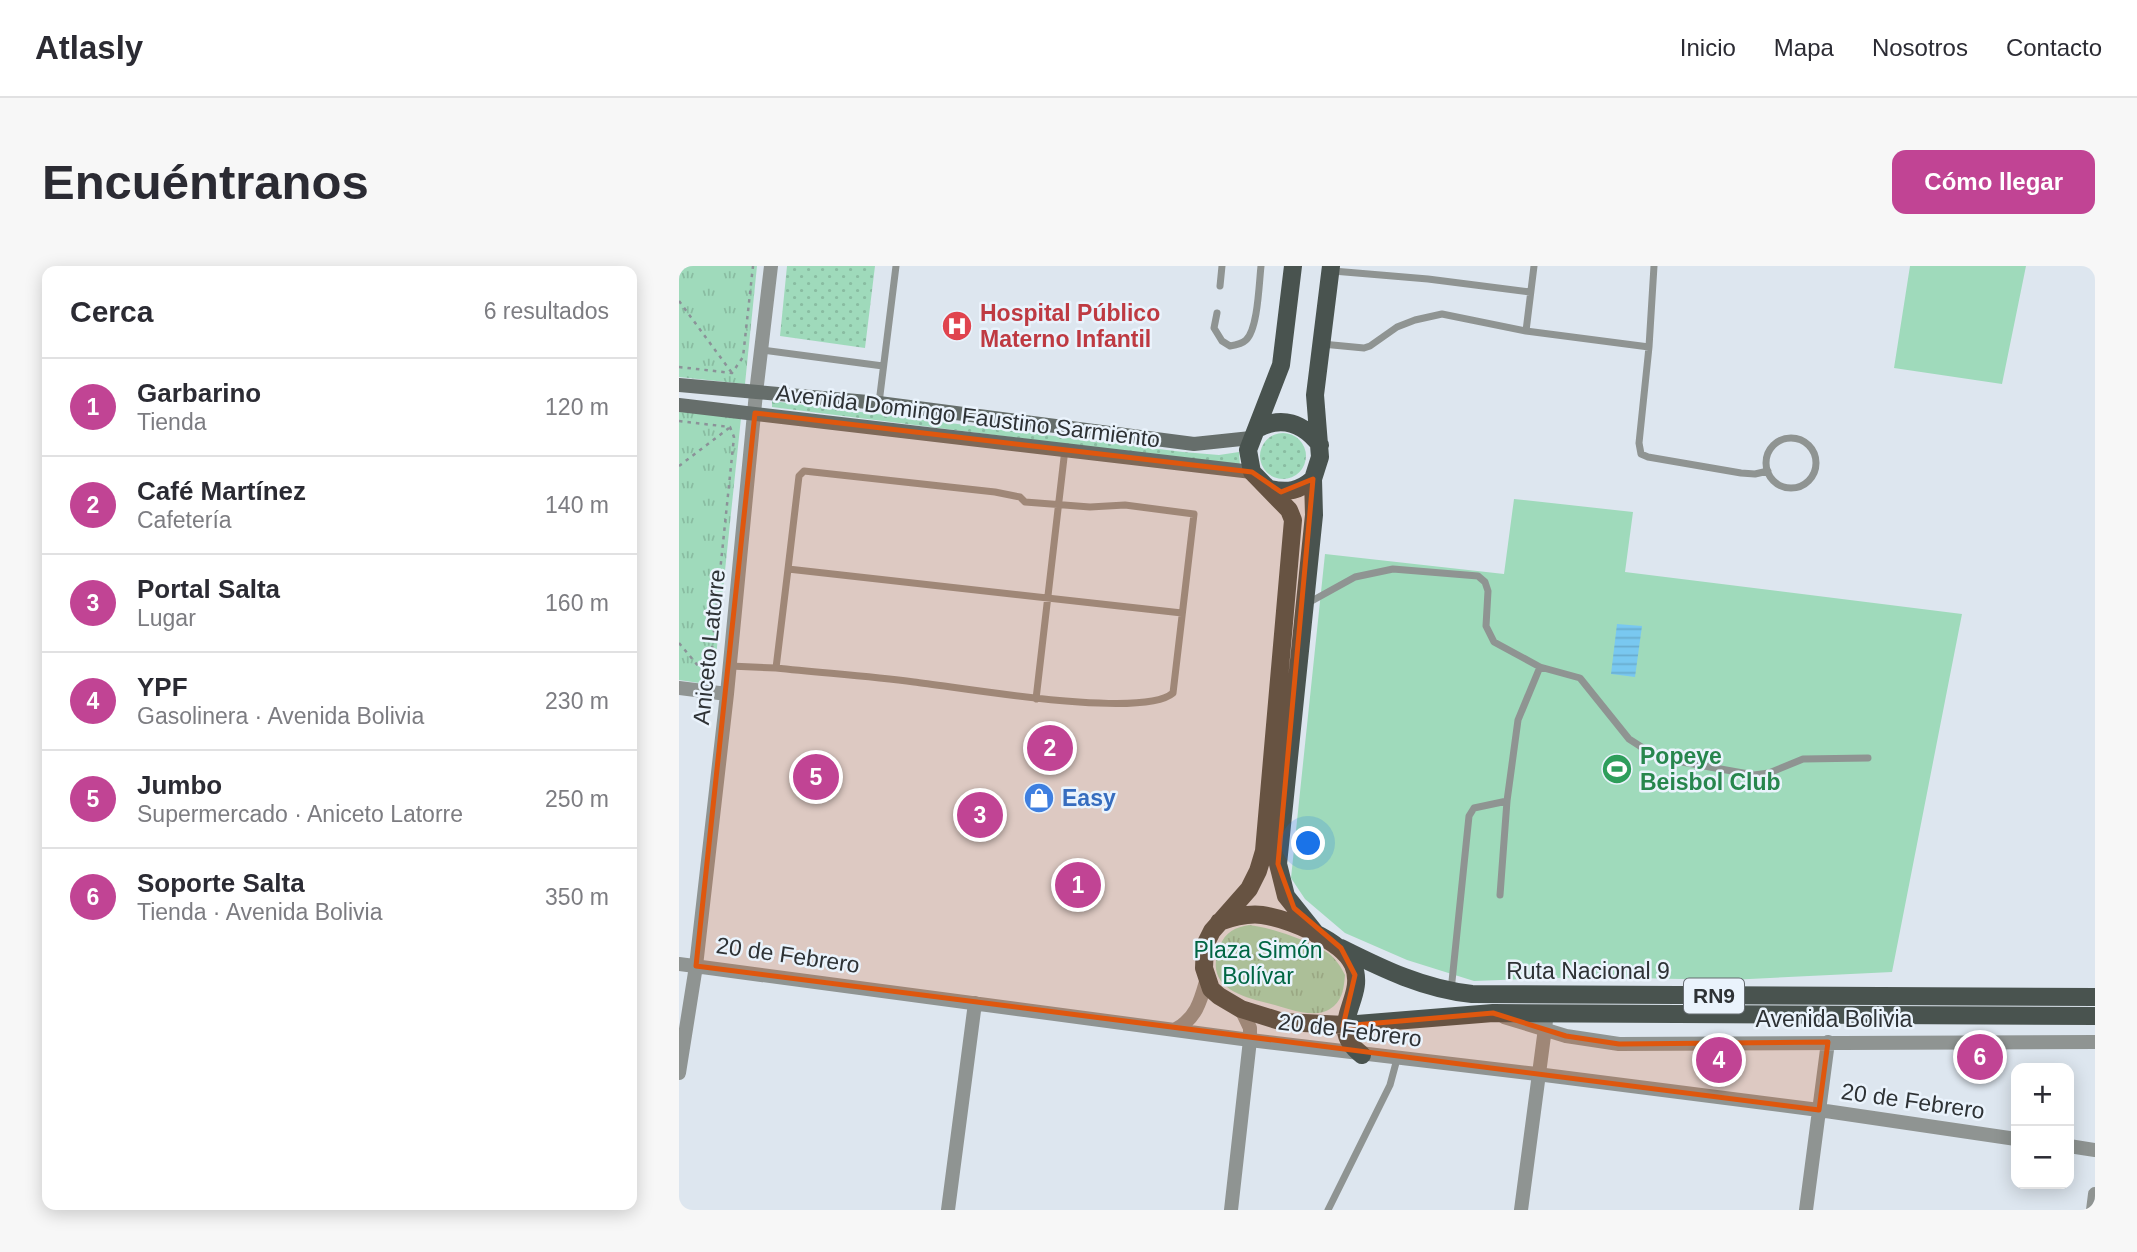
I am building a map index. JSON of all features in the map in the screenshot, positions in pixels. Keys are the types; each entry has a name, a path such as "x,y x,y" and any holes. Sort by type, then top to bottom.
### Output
{"main road":[{"path":"1293,266 1281,365 1248,450 1252,472 1289,510 1293,520 1264,851 1249,888 1219,922 1205,945 1203,958 1211,989 1241,1009 1283,1022 1353,1024"},
{"path":"1318,936 1286,895 1278,864 1314,515 1313,479 1320,457 1315,395 1330,268"},
{"name":"Avenida Domingo Faustino Sarmiento","path":"679,385 879,403 1194,444 1254,434"},
{"name":"Avenida Domingo Faustino Sarmiento","path":"679,405 1252,472"},
{"path":"1254,434 1269,423 1290,422 1310,432 1320,445"},
{"path":"1270,489 1293,491 1304,487 1313,479"},
{"path":"1219,922 1235,916 1261,915 1294,923 1341,948 1353,965 1355,975 1350,1044 1362,1055"},
{"name":"Ruta Nacional 9","path":"1341,948 1406,979 1451,992 1550,995 2095,997"},
{"name":"Ruta Nacional 9","path":"1353,1024 1493,1013 1546,1021 2095,1016"}],"street":[{"name":"Aniceto Latorre","path":"679,1073 696,966 771,266"},
{"path":"679,688 727,694"},
{"name":"20 de Febrero","path":"679,964 1362,1055 1819,1110 2011,1138"},
{"path":"1176,1029 1184,1025 1196,1011 1207,978"},
{"path":"948,1210 975,1003"},
{"path":"1231,1210 1250,1040 1250,1028 1241,1009"},
{"path":"1521,1210 1546,1021"},
{"name":"Avenida Bolivia","path":"1546,1021 1579,1039 1619,1044 2095,1042"},
{"path":"1806,1210 1828,1042"},
{"path":"2074,1147 2095,1150"},
{"path":"2093,1210 2095,1194"}],"lane":[{"path":"879,403 896,266"},
{"path":"1220,286 1222,266"},
{"path":"1217,313 1214,328 1222,341 1230,346 1240,344 1248,338 1253,329 1261,266"},
{"path":"1525,331 1534,266"},
{"path":"1654,266 1639,443 1641,454 1755,474 1767,471"},
{"path":"1330,268 1530,292"},
{"path":"1322,344 1364,348 1415,320 1442,314 1525,331 1649,347"},
{"path":"762,350 883,366"},
{"path":"1792,437 1807,443 1816,456 1815,472 1810,480 1795,488 1778,484 1767,471 1767,455 1771,448 1784,439 1792,437"},
{"path":"1035,699 1065,449"},
{"path":"730,666 911,681 1035,699 1104,703 1145,701 1170,696 1173,693 1194,514 1125,505 1058,506 1025,502 1020,497 995,492 804,471 799,476 776,668"},
{"path":"787,569 1182,613"},
{"path":"1305,605 1355,577 1393,569 1478,576 1485,582 1488,591 1486,626 1488,635 1494,642 1540,667 1580,678 1635,744 1671,760 1754,775 1769,773 1803,759 1868,758"},
{"path":"1500,895 1507,801 1518,720 1540,667"},
{"path":"1451,992 1469,816 1474,808 1507,801"},
{"path":"1328,1210 1390,1086 1397,1059"}],"path":[{"path":"732,373 743,357 753,266"},
{"path":"679,301 732,373"},
{"path":"679,367 732,373"},
{"path":"679,421 730,427"},
{"path":"679,466 730,427"},
{"path":"709,679 734,437 730,427"},
{"path":"679,643 709,679"},
{"path":"699,677 709,679"}],"highlighted area":[{"path":"755,413 1252,472 1281,492 1313,479 1278,864 1294,908 1341,948 1355,975 1343,1026 1493,1013 1566,1036 1619,1044 1828,1042 1819,1110 696,966"}],"green space":[{"path":"679,266 757,266 745,384 679,377"},
{"path":"787,266 875,266 865,348 780,336"},
{"path":"1910,266 2026,266 2002,384 1894,368"},
{"path":"772,401 1183,452 1219,455 1239,452 1240,466 772,407"},
{"path":"679,411 741,418 713,685 679,680"},
{"path":"1283,433 1292,434 1299,440 1305,447 1305,465 1299,472 1292,478 1283,479 1274,478 1267,472 1261,465 1260,456 1261,447 1267,440 1274,434"},
{"name":"Popeye Beisbol Club","path":"1514,499 1633,512 1625,572 1962,614 1892,972 1729,980 1584,977 1474,981 1407,960 1345,933 1305,899 1291,878 1325,554 1504,574"},
{"name":"Plaza Simón Bolívar","path":"1249,925 1290,935 1331,955 1345,975 1343,992 1337,1003 1320,1013 1303,1013 1248,997 1227,987 1216,971 1220,946 1231,931"}],"water":[{"path":"1617,624 1642,626 1635,677 1611,674"}],"place":[{"name":"Hospital Público Materno Infantil","path":"957,326"},
{"name":"Café Martínez","path":"1050,748"},
{"name":"Popeye Beisbol Club","path":"1617,769"},
{"name":"Jumbo","path":"816,777"},
{"name":"Easy","path":"1039,798"},
{"name":"Portal Salta","path":"980,815"},
{"name":"Garbarino","path":"1078,885"},
{"name":"Soporte Salta","path":"1980,1057"},
{"name":"YPF","path":"1719,1060"}]}
